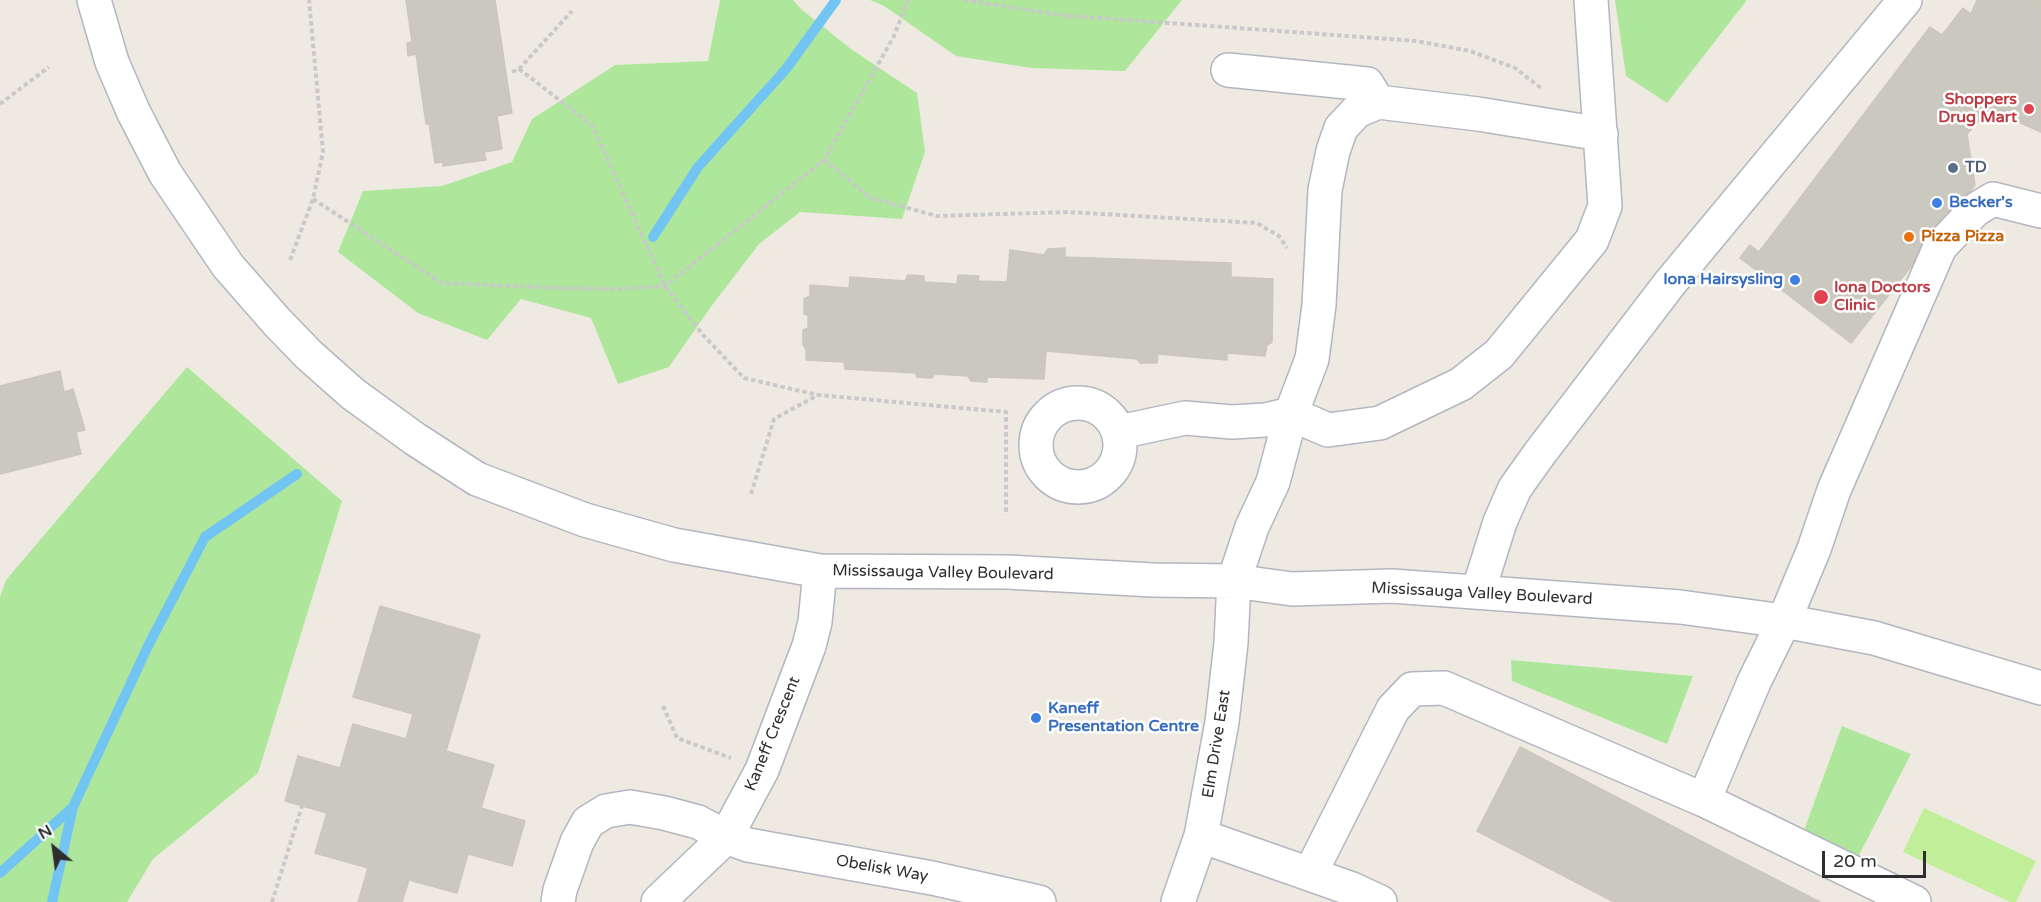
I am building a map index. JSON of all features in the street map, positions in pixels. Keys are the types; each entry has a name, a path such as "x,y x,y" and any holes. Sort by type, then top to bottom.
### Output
{"street":[{"name":"Mississauga Valley Boulevard","path":"94,0 112,62 133,111 165,173 228,266 285,330 353,394 415,439 477,479 585,520 674,545 820,571 1007,572 1153,580 1234,581 1292,589 1392,586 1680,607 1784,621 1874,638 2041,688"},
{"path":"1119,432 1185,418 1232,422 1265,420 1291,414 1328,430 1380,423 1461,384 1499,354 1592,240 1605,206 1591,0"},
{"path":"1478,592 1500,522 1515,489 1540,453 1670,283 1905,0"},
{"path":"1228,70 1368,84 1378,102 1478,114 1601,134"},
{"name":"Elm Drive East","path":"1178,902 1201,836 1222,722 1231,644 1234,581 1252,527 1273,482 1291,414 1312,359 1319,305 1325,190 1333,151 1341,128 1357,111 1378,102"},
{"path":"1704,800 1754,682 1784,621 1814,549 1834,490 1940,247 1975,210 1994,199 2041,211"},
{"name":"Kaneff Crescent","path":"658,902 726,837 762,770 809,646 815,622 820,571"},
{"path":"1310,874 1393,709 1413,689 1444,688 1704,800 1914,902"},
{"name":"Obelisk Way","path":"558,902 577,842 588,822 606,811 630,807 698,822 726,837 748,845 933,878 1039,902"},
{"path":"1201,836 1352,889 1380,902"}],"path":[{"path":"290,260 313,199 323,152 309,0"},
{"path":"313,199 442,283 616,289 665,286 824,160 894,36 908,0"},
{"path":"512,72 519,69 572,11"},
{"path":"0,104 49,67"},
{"path":"519,69 592,125 665,286 704,336 744,378 818,394 1006,412 1006,515"},
{"path":"824,160 871,198 938,216 1068,212 1257,223 1279,236 1290,252"},
{"path":"751,494 774,419 818,394"},
{"path":"663,706 677,738 731,758"},
{"path":"272,902 302,806"}],"green space":[{"path":"720,0 793,0 851,49 917,93 925,152 902,219 800,212 759,244 669,367 618,384 591,318 521,299 487,340 418,313 338,252 363,191 442,186 512,162 532,119 615,65 708,61"},
{"path":"870,0 1182,0 1125,71 1031,68 956,56 884,6"},
{"path":"1615,0 1747,0 1667,103 1626,76"},
{"path":"187,367 342,501 258,773 153,859 127,902 0,902 0,597 6,580"},
{"path":"1511,660 1693,676 1667,744 1512,681"},
{"path":"1842,726 1911,754 1854,865 1802,836"},
{"path":"1924,808 2036,861 2016,902 2010,902 1903,852"}],"building":[{"path":"406,0 495,0 512,113 497,116 502,149 484,152 486,160 443,166 443,162 435,163 429,124 426,124 416,54 408,56 407,43 412,42"},
{"path":"1977,0 2041,0 2041,132 1989,109 1967,134 1975,185 1851,343 1740,258 1750,245 1759,252 1930,27 1942,35 1963,8 1971,14"},
{"path":"1065,248 1065,257 1231,263 1231,277 1273,279 1272,342 1267,345 1265,356 1227,353 1227,360 1158,354 1157,363 1140,363 1137,359 1046,351 1044,379 987,377 987,382 971,381 968,376 935,374 932,378 917,377 916,373 845,369 844,362 806,360 803,330 808,328 808,315 804,314 804,299 810,296 810,285 849,288 850,277 905,281 908,275 924,276 924,282 957,284 958,275 979,276 978,281 1007,282 1010,250 1044,255 1048,249"},
{"path":"60,371 64,392 73,389 85,430 76,432 81,454 0,474 0,386"},
{"path":"380,606 480,635 446,751 494,765 481,808 525,821 512,866 468,854 457,893 409,880 402,902 358,902 368,868 315,853 327,813 285,801 298,756 340,768 353,724 406,739 413,714 353,697"},
{"path":"1520,747 1820,902 1614,902 1477,831"}],"waterway":[{"path":"653,237 698,167 786,69 836,0"},
{"path":"0,873 73,807 149,644 205,537 297,474"},
{"path":"52,902 73,807"}],"place":[{"name":"Shoppers Drug Mart","path":"2029,109"},
{"name":"TD","path":"1953,168"},
{"name":"Becker's","path":"1937,203"},
{"name":"Pizza Pizza","path":"1909,237"},
{"name":"Iona Hairsysling","path":"1795,280"},
{"name":"Iona Doctors Clinic","path":"1821,297"},
{"name":"Kaneff Presentation Centre","path":"1036,718"}]}
